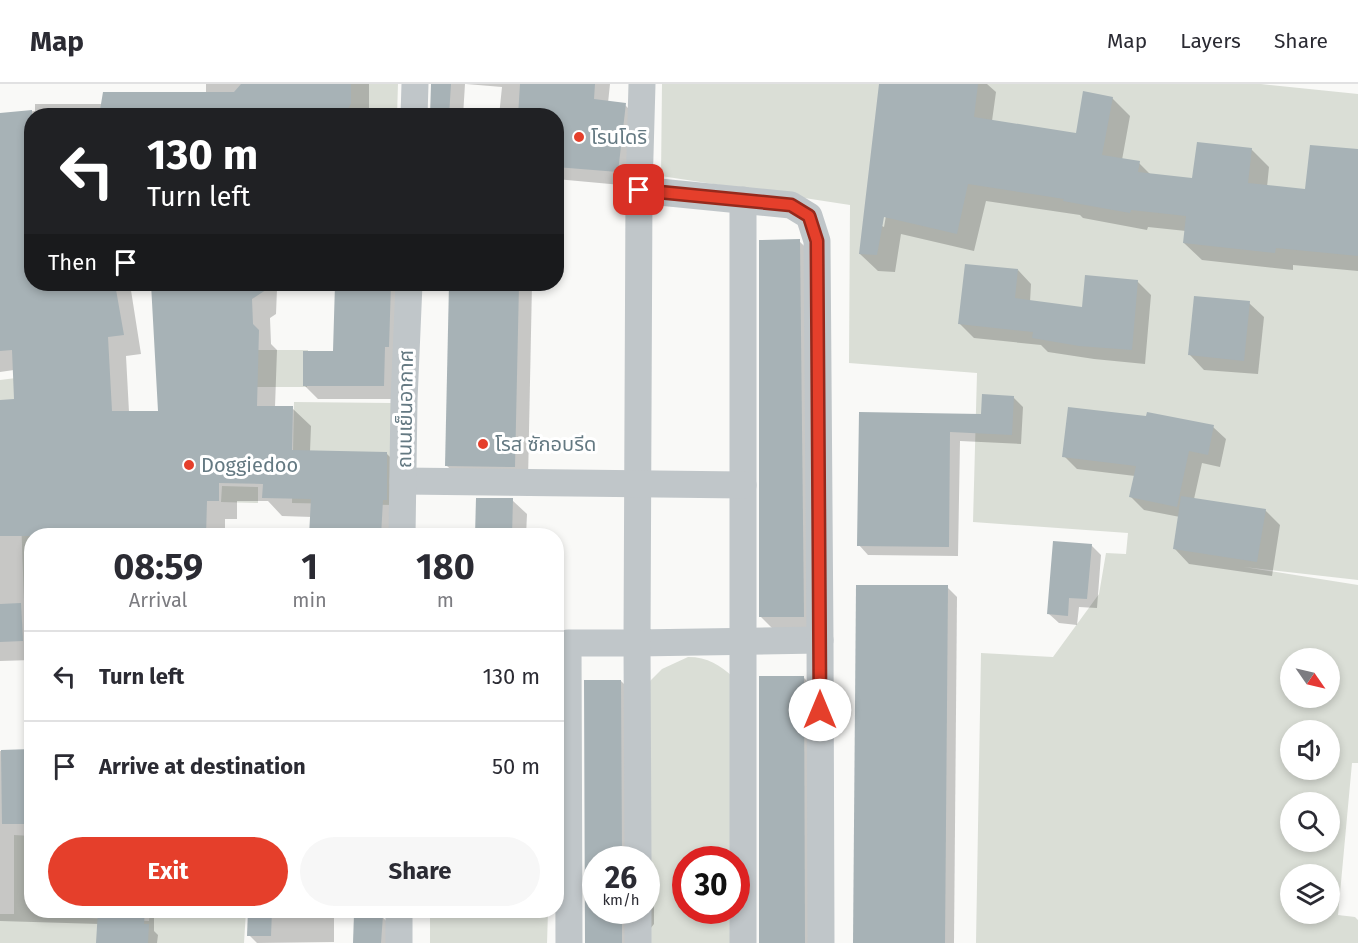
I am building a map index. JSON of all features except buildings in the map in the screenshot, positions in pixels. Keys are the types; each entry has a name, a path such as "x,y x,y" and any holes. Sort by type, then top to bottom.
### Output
{"street":[{"path":"414,108 415,84"},
{"path":"638,846 636,643 639,190 642,84"},
{"path":"639,190 791,205 809,216 817,241 821,943"},
{"path":"743,200 743,943"},
{"name":"ถนนเย็นอากาศ","path":"402,528 409,291"},
{"path":"403,481 743,485"},
{"path":"569,943 568,643 820,640"},
{"path":"399,918 399,943"},
{"path":"638,924 638,943"}],"shaded area":[{"path":"312,84 398,84 397,108 331,108"},
{"path":"662,84 1261,84 1358,94 1358,580 1244,567 1358,585 1358,763 1352,763 1340,893 1340,864 1280,864 1280,924 1340,924 1340,915 1355,917 1358,920 1358,943 976,943 981,653 1053,657 1099,594 1106,553 1126,554 1128,533 973,522 977,373 849,363 850,205 661,176"},
{"path":"252,350 308,350 307,387 254,387"},
{"path":"16,378 17,471 0,471 0,380"},
{"path":"294,402 391,403 392,505 292,503"},
{"path":"222,486 258,487 258,503 221,502"},
{"path":"21,518 27,528 24,528 24,600"},
{"path":"688,657 702,658 724,669 734,678 735,846 672,846 672,924 735,924 735,943 648,943 648,924 660,924 660,846 648,846 647,684 662,669"},
{"path":"14,835 24,836 24,918 149,921 149,918 246,918 244,943 0,943 0,914 14,914"},
{"path":"430,918 548,918 547,943 430,943"}],"place":[{"name":"โรนโดริ","path":"579,137"},
{"name":"โรส ซักอบรีด","path":"483,444"},
{"name":"Doggiedoo","path":"189,465"}],"route":[{"path":"639,190 791,205 809,216 817,241 820,710"}]}
